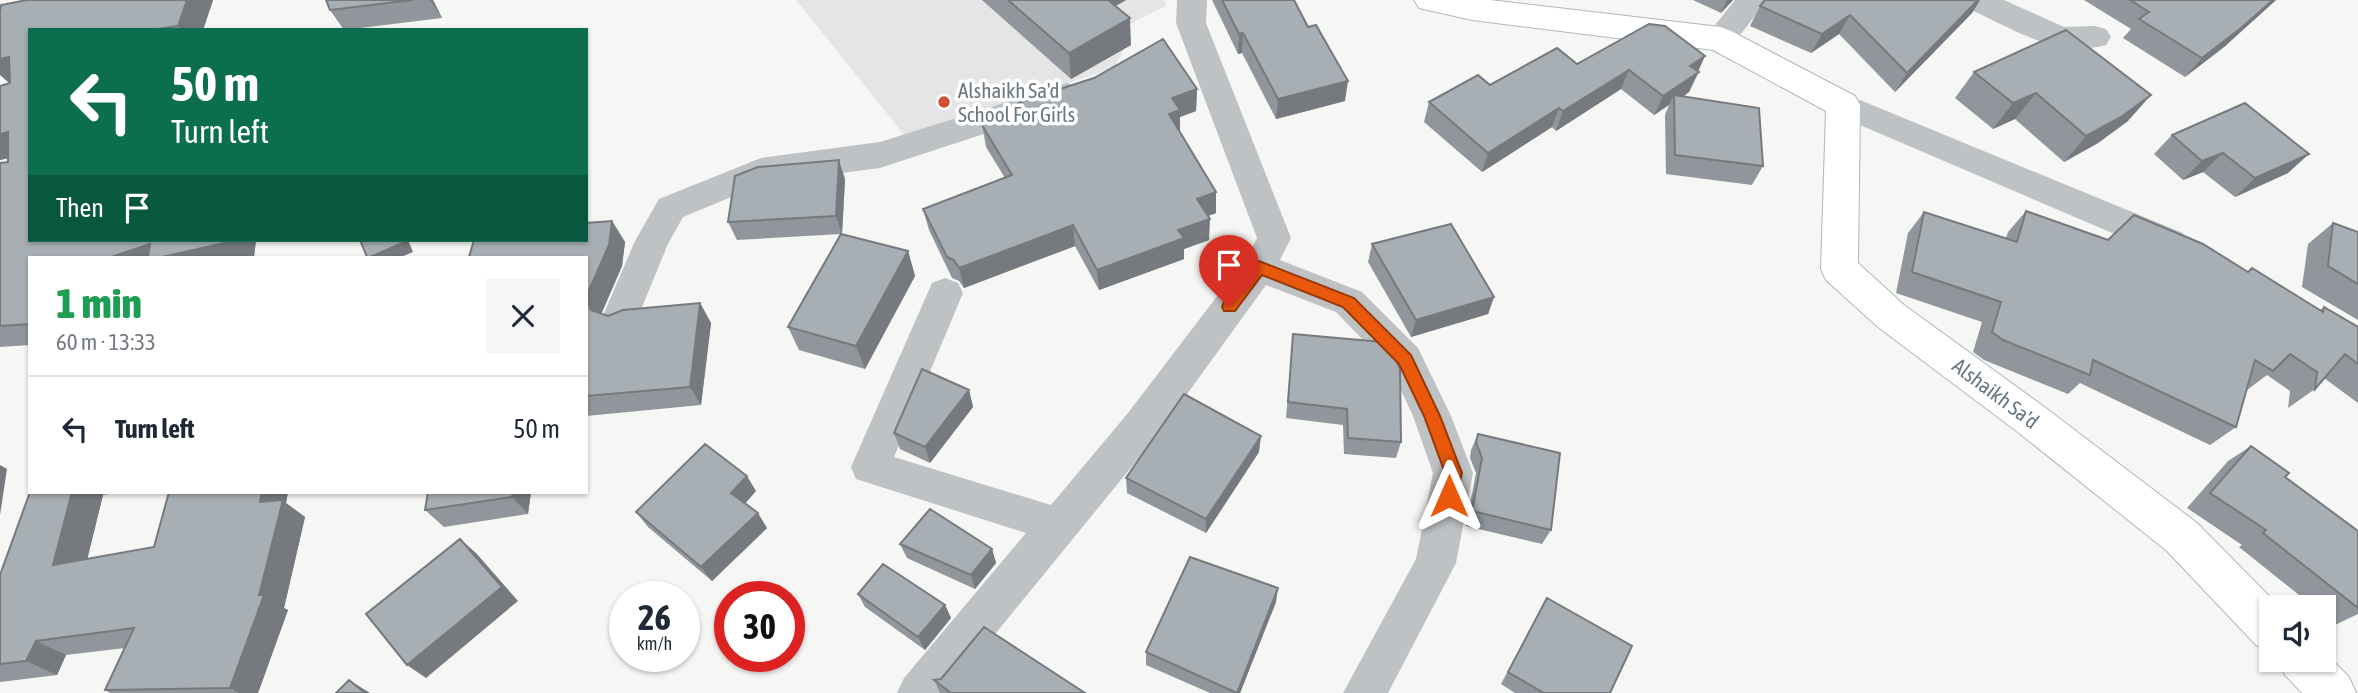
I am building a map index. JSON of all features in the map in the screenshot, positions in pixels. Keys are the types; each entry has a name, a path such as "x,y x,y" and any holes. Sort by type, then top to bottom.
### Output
{"street":[{"path":"1430,0 1472,9 1720,39 1843,105 2200,255"},
{"path":"1720,39 1752,0"},
{"path":"1976,0 2061,38 2095,37"},
{"path":"919,693 1142,425 1259,267 1274,238 1184,20"},
{"path":"620,318 652,241 671,208 761,171 880,155 1083,90 1094,84"},
{"name":"Alshaikh Sa'd","path":"1843,105 1839,269 1891,316 2033,421 2182,537 2259,616"},
{"path":"1259,267 1349,302 1405,359 1432,416 1453,473 1436,563 1365,693"},
{"path":"944,293 870,467 1058,525"},
{"path":"2313,672 2333,693"}],"shaded area":[{"name":"Alshaikh Sa'd School For Girls","path":"796,0 1164,0 1166,6 1116,31 1127,44 1114,68 906,137"}],"building":[{"path":"27,0 187,0 178,26 28,28 28,242 229,242 166,256 148,256 150,244 114,256 28,256 28,324 0,326 0,163 8,162 8,132 0,134 0,86 10,83 9,57 0,59 1,5"},
{"path":"326,0 413,0 330,10"},
{"path":"1008,0 1108,0 1130,18 1069,53"},
{"path":"1222,0 1294,0 1308,27 1316,25 1348,81 1278,99"},
{"path":"1765,0 1978,0 1907,73 1850,15 1822,34 1760,6"},
{"path":"2130,0 2273,0 2202,58 2139,19 2149,12"},
{"path":"1649,24 1665,26 1705,56 1690,66 1699,72 1663,96 1629,70 1563,111 1559,108 1488,153 1429,102 1478,75 1490,85 1557,48 1577,64"},
{"path":"2066,30 2151,95 2121,117 2086,136 2036,93 2013,103 1974,72"},
{"path":"1163,39 1197,89 1172,98 1180,110 1169,114 1216,192 1197,199 1210,219 1178,230 1184,238 1097,270 1073,225 959,268 954,260 947,257 923,209 1012,175 982,125 1022,109 1017,104 1023,101 1094,78"},
{"path":"1674,95 1759,108 1763,166 1675,155"},
{"path":"2245,103 2309,154 2255,178 2223,153 2202,161 2172,135"},
{"path":"839,160 836,216 728,222 735,176 758,167"},
{"path":"2026,211 2108,240 2134,215 2203,244 2248,272 2252,268 2323,312 2324,307 2358,327 2358,364 2345,354 2315,389 2317,372 2290,354 2273,371 2255,360 2236,427 2093,360 2090,375 2003,340 1992,332 2001,302 1912,272 1924,212 2017,242"},
{"path":"612,221 609,245 588,292 588,256 469,256 473,242 588,242 588,223"},
{"path":"2333,223 2358,232 2358,284 2328,266"},
{"path":"1451,224 1494,297 1416,320 1372,244"},
{"path":"841,234 908,251 856,346 788,327"},
{"path":"361,242 405,242 372,256 367,256"},
{"path":"588,302 591,310 608,316 623,310 700,303 690,387 588,396"},
{"path":"1293,334 1382,342 1393,354 1400,369 1401,442 1348,438 1347,409 1288,402"},
{"path":"922,369 969,390 925,447 894,433"},
{"path":"1184,394 1261,436 1206,519 1126,478"},
{"path":"1478,434 1560,453 1551,530 1472,511 1482,458 1476,442"},
{"path":"705,444 747,476 731,493 758,513 701,567 636,512"},
{"path":"2251,446 2289,473 2285,477 2358,531 2358,608 2263,533 2266,530 2210,493"},
{"path":"29,494 71,494 53,565 154,547 168,494 262,494 260,502 283,500 259,595 264,595 230,688 105,690 134,628 36,641 26,661 0,664 0,575"},
{"path":"428,494 513,494 512,497 425,510"},
{"path":"930,509 992,549 971,575 900,544"},
{"path":"460,539 502,587 407,665 366,614"},
{"path":"1190,557 1278,588 1237,693 1146,652"},
{"path":"883,564 945,605 918,637 858,594"},
{"path":"1547,598 1632,646 1610,693 1544,693 1508,672"},
{"path":"984,627 1085,693 951,693 934,680 941,679"},
{"path":"349,680 365,693 336,693"}],"place":[{"name":"Alshaikh Sa'd School For Girls","path":"944,102"}],"route":[{"path":"1229,307 1259,267 1349,302 1405,359 1432,416 1453,473 1449,496"}]}
